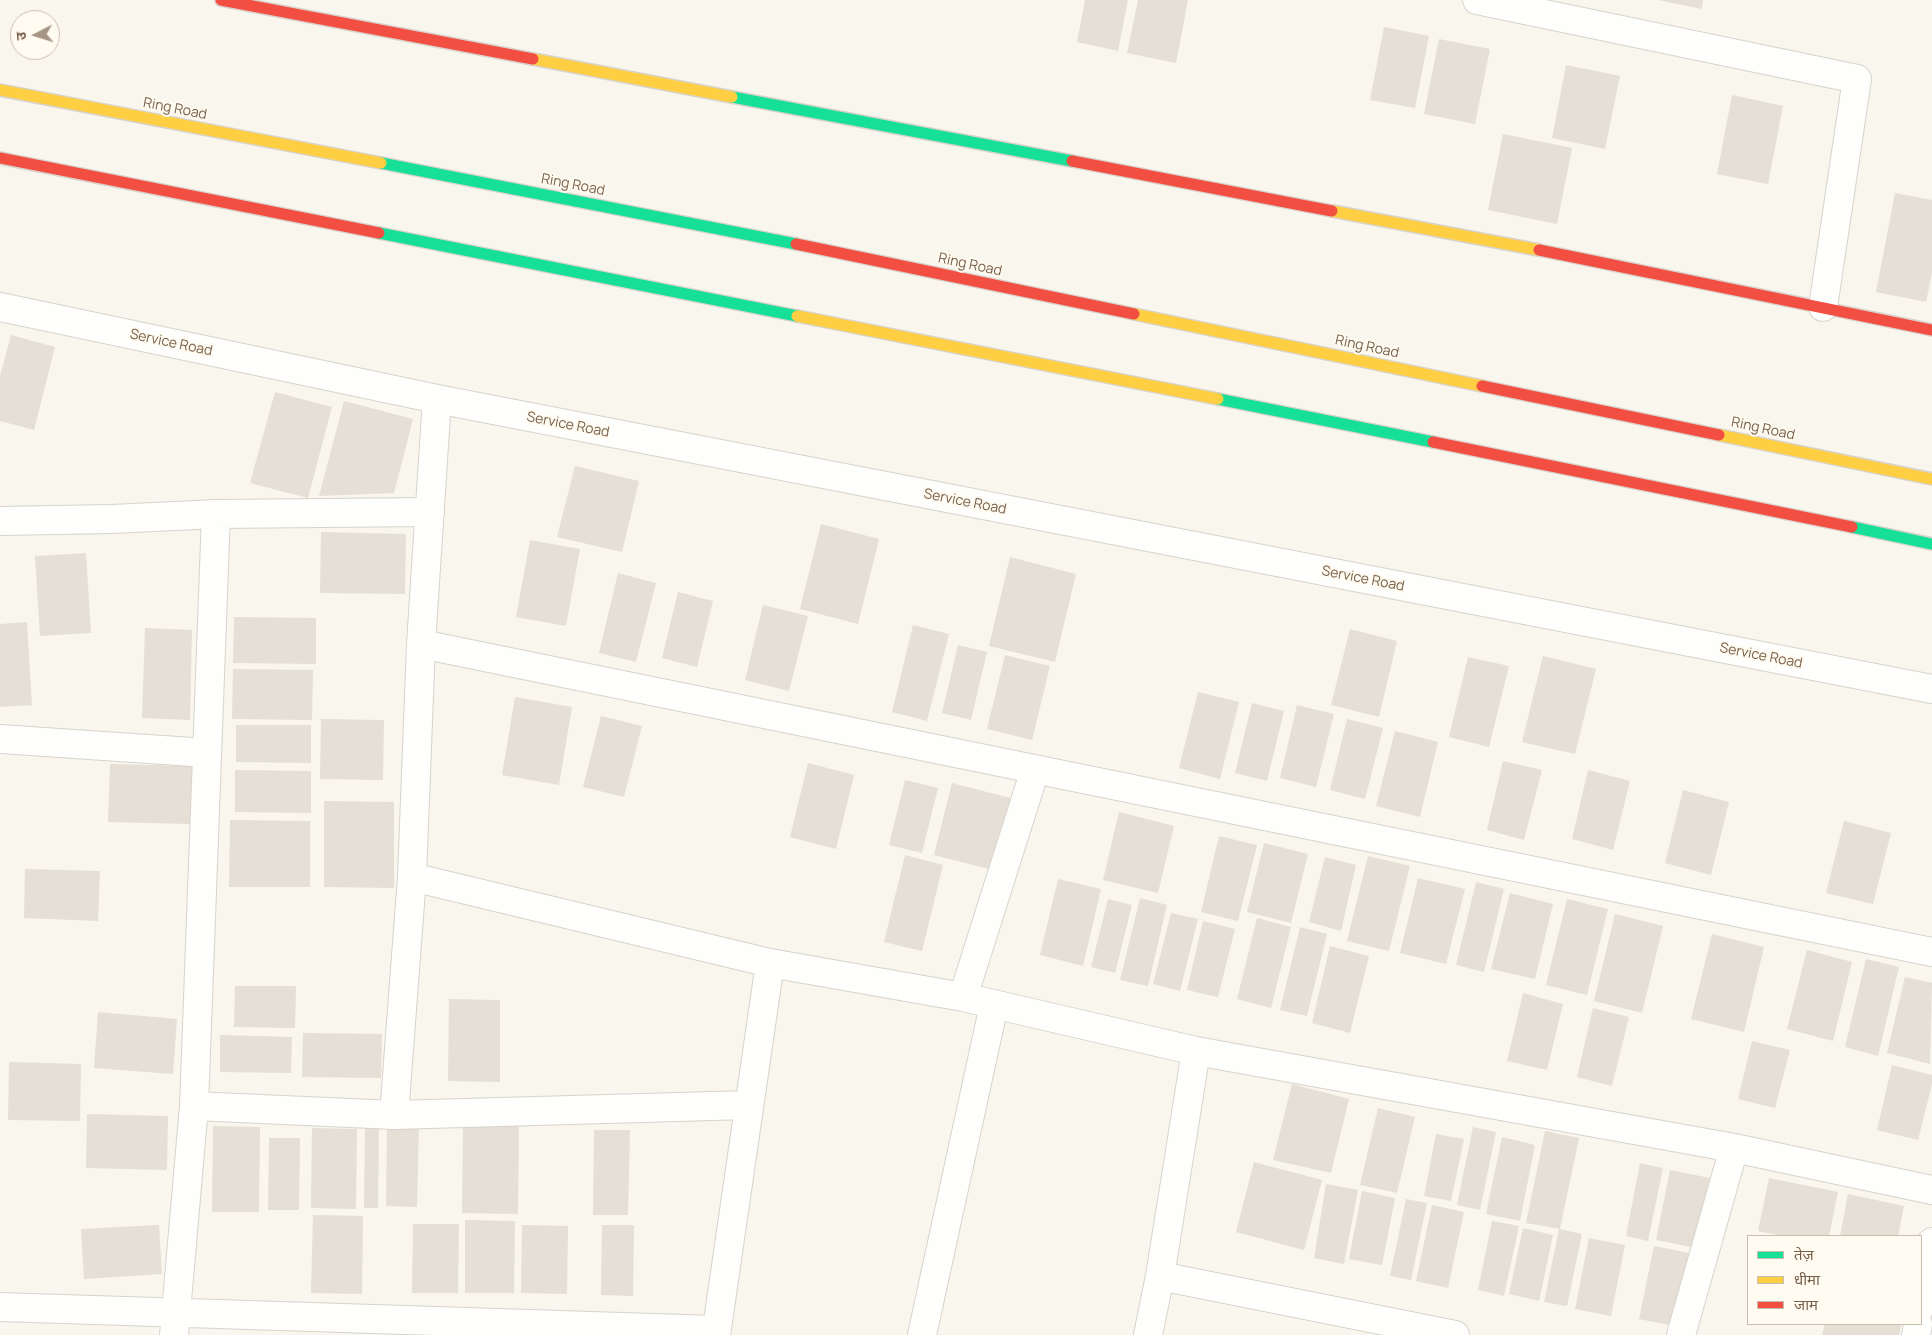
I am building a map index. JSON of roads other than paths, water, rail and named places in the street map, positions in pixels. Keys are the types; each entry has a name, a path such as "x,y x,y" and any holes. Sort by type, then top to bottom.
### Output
{"main road":[{"path":"221,0 1515,246 1932,330"},
{"name":"Ring Road","path":"0,90 697,224 1932,479"},
{"path":"0,158 1664,488 1932,544"}],"street":[{"path":"1477,0 1857,79 1823,307"},
{"name":"Service Road","path":"0,307 437,399 1932,689"},
{"path":"394,1115 412,877 421,644 437,399"},
{"path":"0,521 112,519 216,514 430,512"},
{"path":"174,1324 194,1106 216,514"},
{"path":"421,644 1932,952"},
{"path":"0,739 207,753"},
{"path":"963,997 1035,770"},
{"path":"412,877 770,963 963,997 994,1006 1196,1051 1734,1148 1932,1190"},
{"path":"0,1307 174,1324 716,1332 770,963"},
{"path":"922,1335 994,1006"},
{"path":"1148,1335 1160,1276 1196,1051"},
{"path":"194,1106 394,1115 748,1105"},
{"path":"1682,1335 1734,1148"},
{"path":"1922,1300 1932,1242"},
{"path":"1160,1276 1455,1335"}]}
